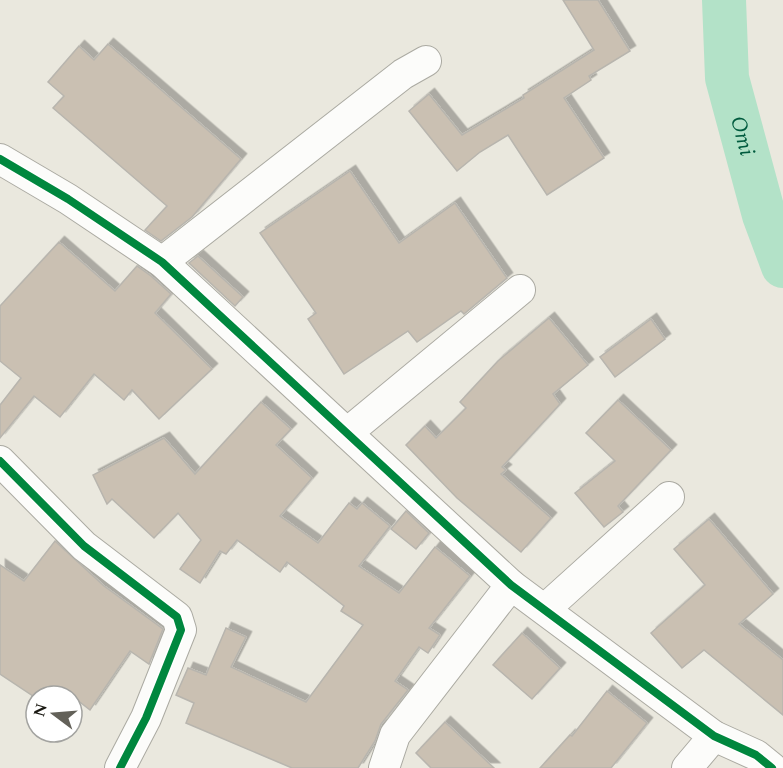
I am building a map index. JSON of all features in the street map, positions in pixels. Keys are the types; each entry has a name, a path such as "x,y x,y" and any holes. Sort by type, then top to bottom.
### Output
{"street":[{"path":"162,262 403,74 426,62"},
{"path":"0,159 68,199 162,262 511,585 714,736 756,755 772,768"},
{"path":"347,434 520,291"},
{"path":"0,460 84,546 177,617 181,630 146,718 120,768"},
{"path":"544,609 669,497"},
{"path":"384,768 395,735 511,585"},
{"path":"687,768 714,736"}],"building":[{"path":"563,0 598,0 630,51 589,76 591,80 564,98 604,158 547,195 508,135 480,152 457,171 409,111 429,94 462,135 524,98 523,95 594,50"},
{"path":"108,44 241,159 192,217 161,241 145,230 167,206 53,108 64,96 48,82 79,46 94,60"},
{"path":"350,171 399,243 455,203 507,278 464,314 461,311 417,342 408,331 344,374 308,319 316,313 260,233"},
{"path":"59,242 115,291 137,266 151,276 171,294 155,313 212,369 159,419 132,390 124,400 94,374 60,417 34,396 0,438 0,405 21,378 0,361 0,306"},
{"path":"198,256 243,297 235,306 189,263"},
{"path":"549,318 588,365 553,394 560,404 502,467 506,470 501,474 551,518 521,552 457,498 406,445 425,426 436,438 466,408 460,402 498,361"},
{"path":"651,319 665,339 615,377 600,357"},
{"path":"618,400 671,450 618,506 623,512 604,527 575,493 615,461 586,433"},
{"path":"261,402 291,429 276,445 312,478 280,516 318,543 349,503 357,509 362,503 390,526 359,566 399,593 435,547 470,576 429,628 440,635 428,653 419,647 395,681 408,690 381,724 375,741 358,768 292,768 186,723 194,703 176,695 188,668 206,675 226,628 246,637 231,667 306,702 363,625 341,611 344,606 287,562 280,572 237,540 226,554 220,551 200,583 180,569 201,540 178,513 154,538 112,499 107,504 93,475 164,438 195,474"},
{"path":"406,511 429,533 416,549 391,529"},
{"path":"709,519 773,594 739,624 783,660 783,715 704,650 682,668 651,633 705,585 674,549"},
{"path":"55,541 104,586 163,629 149,664 130,651 90,710 84,705 84,684 24,684 24,690 0,674 0,565 24,581"},
{"path":"522,633 560,668 532,699 493,665"},
{"path":"607,691 647,723 611,768 540,768 570,735 572,736"},
{"path":"445,722 494,768 431,768 416,753"}],"waterway":[{"name":"Omi","path":"724,0 727,78 764,215 783,266"}],"cycle path":[{"path":"0,159 68,199 162,262 511,585 714,736 756,755 772,768"},
{"path":"0,461 84,546 177,617 181,630 146,718 120,768"}]}
